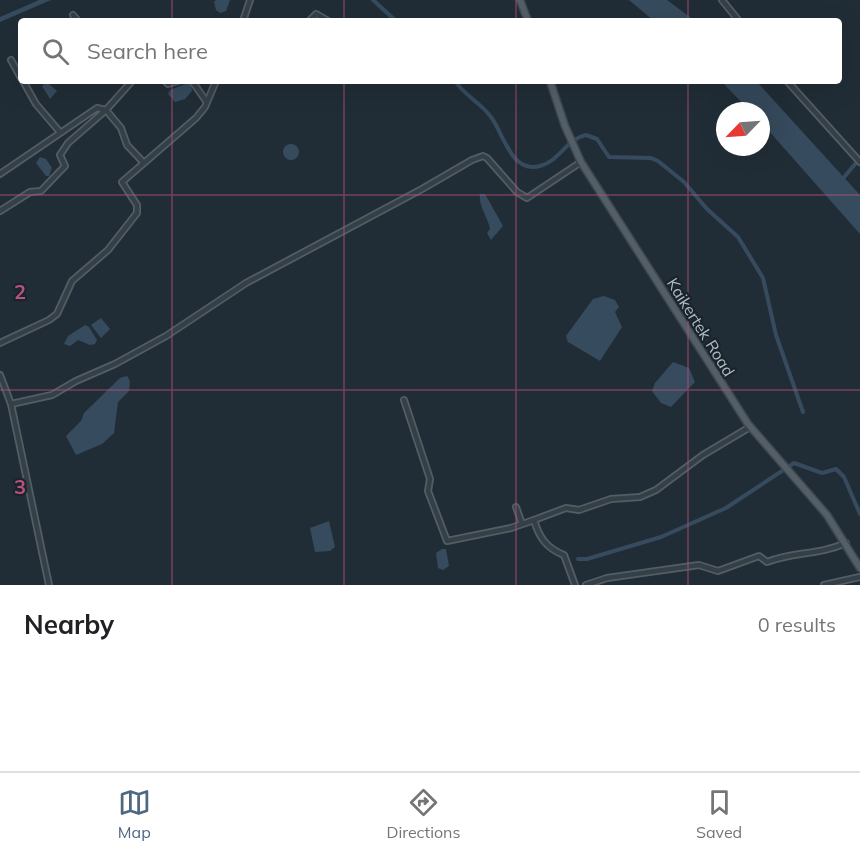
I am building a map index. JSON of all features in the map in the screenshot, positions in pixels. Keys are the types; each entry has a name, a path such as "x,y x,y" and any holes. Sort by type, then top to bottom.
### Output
{"main road":[{"path":"520,0 527,18"},
{"name":"Kaikertek Road","path":"551,84 579,159 750,427 827,515 860,568"}],"street":[{"path":"244,18 250,0"},
{"path":"722,0 736,18"},
{"path":"726,6 730,0"},
{"path":"11,60 18,73"},
{"path":"24,84 36,104 59,131"},
{"path":"0,212 30,192 41,191 65,166 60,154 68,143 106,110 128,84"},
{"path":"194,84 206,101"},
{"path":"0,343 49,320 62,306 72,281 108,250 137,213 137,206 122,182 196,118 205,106 214,84"},
{"path":"790,84 851,155 860,162"},
{"path":"0,174 22,161 59,131 97,108 106,110 121,128 123,139 143,162"},
{"path":"11,404 52,395 76,381 115,364 166,336 246,283 472,160 483,156 487,158 517,192 527,198 579,159"},
{"path":"0,375 11,404 49,585"},
{"path":"404,400 430,479 428,491 447,541 522,524 566,508 579,510 611,499 640,497 656,490 703,455 750,427"},
{"path":"516,507 522,524"},
{"path":"534,520 542,540 554,551 564,555 575,585"},
{"path":"586,585 607,578 699,565 718,571 759,556 767,562 795,554 816,554 846,543"},
{"path":"824,585 860,577"}],"water":[{"path":"39,0 51,0 0,22 0,17"},
{"path":"230,0 226,11 220,13 216,10 214,2"},
{"path":"629,0 667,0 691,18 650,18"},
{"path":"49,84 57,91 50,99 42,86"},
{"path":"191,84 192,91 185,99 175,102 168,94 170,90"},
{"path":"724,84 759,84 860,195 860,234 770,132 770,102 741,102"},
{"path":"291,144 297,146 299,152 297,158 291,160 285,158 283,152 285,146"},
{"path":"40,157 46,159 52,168 49,176 46,176 36,163"},
{"path":"480,194 485,194 503,226 491,240 487,233 490,229 480,203"},
{"path":"604,296 615,300 619,307 615,312 622,327 600,361 568,342 566,336 593,299"},
{"path":"101,318 110,329 101,338 91,325"},
{"path":"85,325 89,327 97,340 95,344 90,345 78,340 70,346 64,344 68,336"},
{"path":"673,362 689,368 695,382 671,407 661,403 652,391 655,383"},
{"path":"127,376 130,381 129,391 118,402 114,433 102,444 76,455 66,436 81,421 84,413 120,378"},
{"path":"329,521 335,547 330,551 315,552 310,528"},
{"path":"446,549 449,566 443,570 438,568 436,553"}],"waterway":[{"path":"373,0 393,18"},
{"path":"457,84 491,117 509,151 522,164 530,167 547,163 573,141 586,135 597,139 609,157 651,158 684,182 707,209 738,237 763,278 776,335 803,412"},
{"path":"841,181 860,158"},
{"path":"578,559 587,559 661,537 726,508 794,463 822,473 836,469 844,477 860,514"}]}
